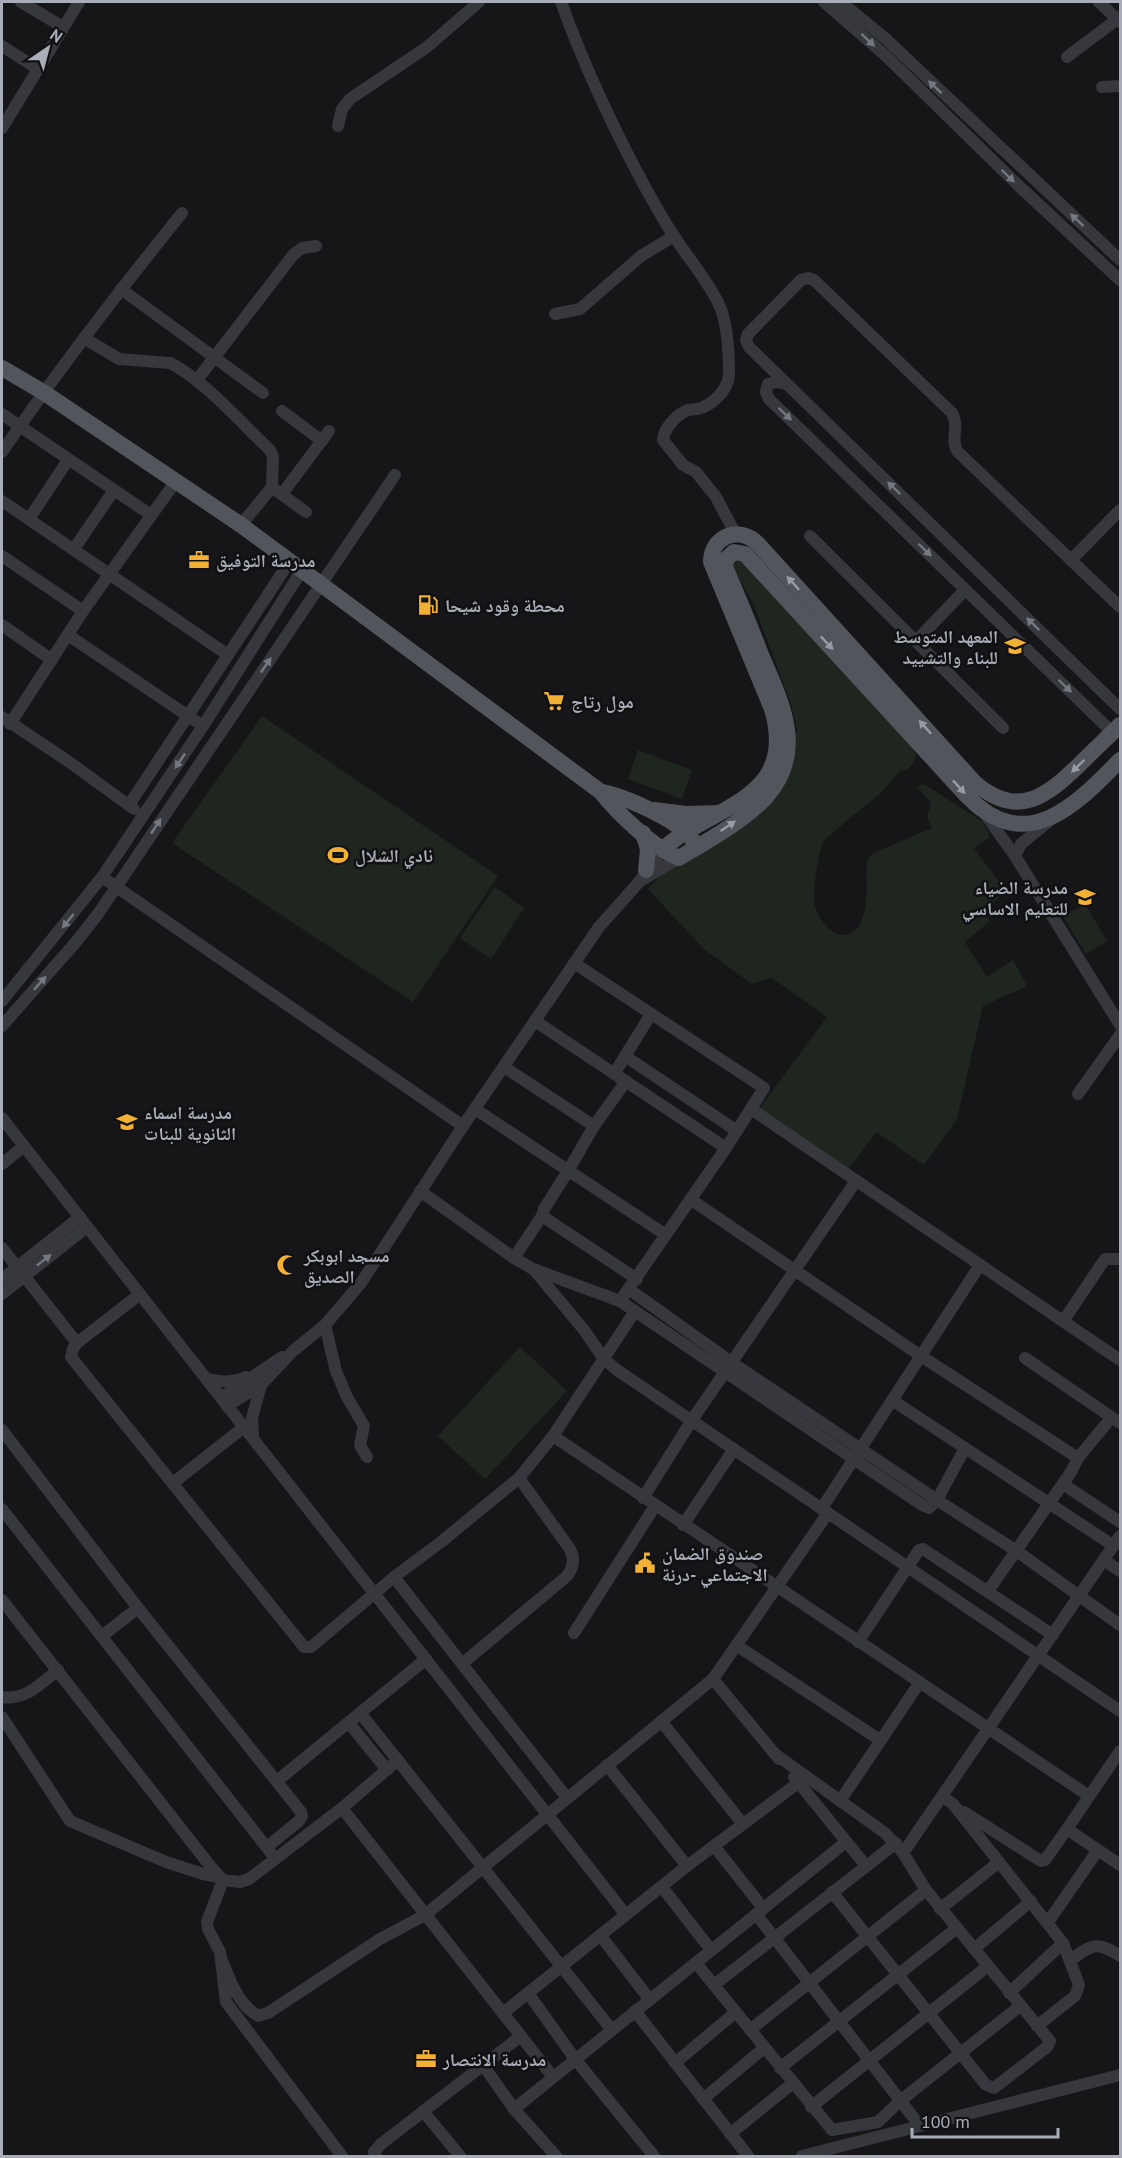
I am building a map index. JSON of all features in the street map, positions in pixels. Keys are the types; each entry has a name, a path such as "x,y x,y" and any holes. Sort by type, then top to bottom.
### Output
{"main road":[{"path":"2,368 43,392 241,525 601,792 643,833 663,849 680,858 750,811 767,795 780,776 788,746 788,725 783,706 725,567 726,559 734,552 745,554 982,810 1017,823 1036,822 1054,817 1070,807 1119,765"},
{"path":"663,849 679,836 743,800 758,787 773,760 776,740 772,709 711,562 715,545 724,537 735,533 747,536 756,543 975,783 989,794 1013,801 1029,800 1044,795 1057,787 1117,729"},
{"path":"601,792 624,797 645,808 687,832 697,846"},
{"path":"645,808 686,814 722,812"},
{"path":"643,833 648,849 643,876"}],"street":[{"path":"21,2 63,27"},
{"path":"2,128 79,2"},
{"path":"338,126 342,109 350,99 427,47 478,2"},
{"path":"561,2 606,109 637,171 674,236 720,308 725,326 729,377 726,387 716,399 705,406 682,414 664,432 663,440 683,465 696,472 716,497 735,533"},
{"path":"824,2 886,56 1020,187 1120,280"},
{"path":"841,2 886,39 1120,260"},
{"path":"1067,57 1120,20 1099,2"},
{"path":"2,46 38,69"},
{"path":"1102,87 1120,86"},
{"path":"2,101 13,109"},
{"path":"2,452 43,392 182,213"},
{"path":"555,314 580,309 641,256 674,236"},
{"path":"197,380 213,356 293,255 302,248 316,246"},
{"path":"1120,607 957,451 953,441 956,422 952,413 812,278 805,278 799,282 748,334 746,340 749,347 1120,709"},
{"path":"121,289 262,393"},
{"path":"84,338 119,359 170,363 197,380 270,450 273,457 272,487 241,525"},
{"path":"769,367 766,392 769,399 965,590 1117,729"},
{"path":"768,384 777,382 787,385"},
{"path":"282,411 325,436 282,494"},
{"path":"2,414 151,515"},
{"path":"29,519 68,460"},
{"path":"2,1026 76,942 117,888 395,475"},
{"path":"143,816 65,759 6,720 52,660 83,611 176,481"},
{"path":"272,487 306,512"},
{"path":"74,549 114,490"},
{"path":"2,501 228,655"},
{"path":"1071,560 1120,510"},
{"path":"810,536 1003,728"},
{"path":"2,556 83,611"},
{"path":"129,805 228,655 296,566"},
{"path":"2,1001 102,878 202,726 296,566"},
{"path":"916,641 965,590"},
{"path":"2,625 52,660"},
{"path":"68,635 202,726"},
{"path":"982,810 1015,856 1120,1025"},
{"path":"1015,856 1021,844 1054,817"},
{"path":"224,1402 259,1379 325,1325 361,1283 463,1126 599,927 663,849"},
{"path":"643,876 680,858"},
{"path":"102,878 463,1126"},
{"path":"574,963 764,1088 726,1148 630,1290 620,1301"},
{"path":"615,1074 651,1014"},
{"path":"535,1021 726,1148"},
{"path":"1078,1094 1120,1035"},
{"path":"625,1056 737,1131"},
{"path":"504,1067 594,1126"},
{"path":"514,1258 542,1216 594,1126 626,1081"},
{"path":"475,1109 666,1236"},
{"path":"751,1109 1120,1360"},
{"path":"2,1118 626,1915"},
{"path":"2,1164 24,1146"},
{"path":"643,1498 692,1420 856,1181"},
{"path":"420,1191 514,1258 534,1269 620,1301 728,1367 857,1453 922,1505 929,1508 937,1500 965,1448"},
{"path":"690,1199 921,1356 1078,1458"},
{"path":"542,1216 637,1279"},
{"path":"2,1294 20,1272 83,1222"},
{"path":"2,1248 77,1343"},
{"path":"1064,1320 1106,1259 1120,1259"},
{"path":"221,1879 207,1922 208,1929 218,1946 235,1993 250,2011 258,2016 268,2013 380,1939 424,1915 713,1679 776,1587 825,1511 857,1453 980,1265"},
{"path":"534,1269 585,1330 604,1359 1120,1711"},
{"path":"2,1279 20,1272"},
{"path":"630,1290 728,1367"},
{"path":"140,1294 77,1343 72,1357 303,1647 312,1647 394,1577 519,1478 553,1436 634,1311"},
{"path":"325,1325 336,1371 346,1397 364,1426 360,1445 367,1457"},
{"path":"988,1591 1063,1484 1078,1458 1116,1420 1025,1358"},
{"path":"207,1379 235,1382 259,1379"},
{"path":"253,1438 252,1418 259,1379"},
{"path":"714,1985 866,1866 900,1848 942,1796 1117,1541 1049,1502 892,1400"},
{"path":"173,1483 244,1427"},
{"path":"2,1430 138,1608 278,1781 302,1816 267,1847"},
{"path":"553,1436 1089,1796"},
{"path":"683,1525 734,1449"},
{"path":"463,1663 566,1577 572,1568 573,1558 570,1549 519,1478"},
{"path":"1063,1484 1120,1522"},
{"path":"937,1500 1015,1550 1120,1625"},
{"path":"574,1634 655,1506"},
{"path":"2,1509 275,1858"},
{"path":"858,1642 919,1550 927,1550 1053,1635"},
{"path":"1104,1560 1120,1571"},
{"path":"394,1577 567,1798"},
{"path":"2,1600 221,1879"},
{"path":"102,1636 138,1608"},
{"path":"736,1645 880,1740"},
{"path":"278,1781 426,1659"},
{"path":"2,1697 21,1697 58,1671"},
{"path":"713,1679 866,1866"},
{"path":"840,1801 920,1682"},
{"path":"361,1714 612,2030"},
{"path":"2,1717 70,1821 166,1862 221,1879 240,1882 249,1879 342,1808 398,1760"},
{"path":"661,1721 742,1823"},
{"path":"350,1723 387,1770"},
{"path":"942,1796 1041,1861 1045,1860 1120,1751"},
{"path":"775,1754 885,1833 900,1848 940,1909 1050,2042 1047,2047 994,2088 986,2085 832,1892"},
{"path":"607,1765 687,1866"},
{"path":"503,2013 742,1823 798,1783"},
{"path":"953,1804 1048,1922 1063,1944 1070,1961 1079,1985 1078,1991 1075,1996 1037,2026"},
{"path":"342,1808 553,2077"},
{"path":"1067,1829 1120,1865"},
{"path":"514,2109 846,1842"},
{"path":"714,1846 760,1911 774,1938 920,2126"},
{"path":"1048,1922 1098,1850"},
{"path":"940,1909 999,1862"},
{"path":"662,1887 711,1950"},
{"path":"750,2030 926,1890"},
{"path":"974,1949 1031,1901"},
{"path":"780,2068 957,1928"},
{"path":"600,1935 650,2000"},
{"path":"1009,1993 1063,1944"},
{"path":"1070,1961 1083,1950 1095,1945 1107,1947 1120,1956"},
{"path":"221,1958 223,1993 226,2002 342,2157"},
{"path":"696,1963 832,2130 878,2122 900,2101 1020,2006"},
{"path":"811,2107 988,1966"},
{"path":"528,1993 575,2060 654,2157"},
{"path":"635,2011 748,2157"},
{"path":"675,2063 736,2012"},
{"path":"376,2157 374,2152 381,2144 521,2036"},
{"path":"703,2099 764,2048"},
{"path":"483,2065 514,2109 556,2157"},
{"path":"802,2157 1120,2075"},
{"path":"730,2134 793,2084"},
{"path":"423,2111 460,2157"}],"shaded area":[{"path":"737,554 911,745 916,755 909,768 899,772 884,790 824,840 814,887 814,900 821,920 836,933 843,935 851,933 858,927 866,903 867,860 874,853 932,828 927,817 931,803 917,787 924,784 983,822 990,837 974,848 1005,890 984,914 990,921 965,942 987,977 1013,960 1027,986 983,1006 957,1119 924,1165 876,1132 849,1169 759,1109 827,1017 772,978 752,984 704,949 648,889 666,870 707,843 793,749 797,730 790,701 753,603 730,563"},
{"name":"نادي الشلال","path":"262,716 498,876 413,1002 172,843"},
{"path":"638,750 692,770 682,799 628,779"},
{"path":"495,887 524,908 491,959 460,938"},
{"path":"1085,904 1107,941 1086,954 1063,917"},
{"path":"520,1347 567,1391 485,1479 438,1436"}],"place":[{"name":"مدرسة التوفيق","path":"199,560"},
{"name":"محطة وقود شيحا","path":"428,605"},
{"name":"المعهد المتوسط للبناء والتشييد","path":"1015,646"},
{"name":"مول رتاج","path":"554,701"},
{"name":"نادي الشلال","path":"338,855"},
{"name":"مدرسة الضياء للتعليم الاساسي","path":"1085,897"},
{"name":"مدرسة اسماء الثانوية للبنات","path":"127,1122"},
{"name":"مسجد ابوبكر الصديق","path":"287,1265"},
{"name":"صندوق الضمان الاجتماعي -درنة","path":"645,1563"},
{"name":"مدرسة الانتصار","path":"426,2059"}]}
